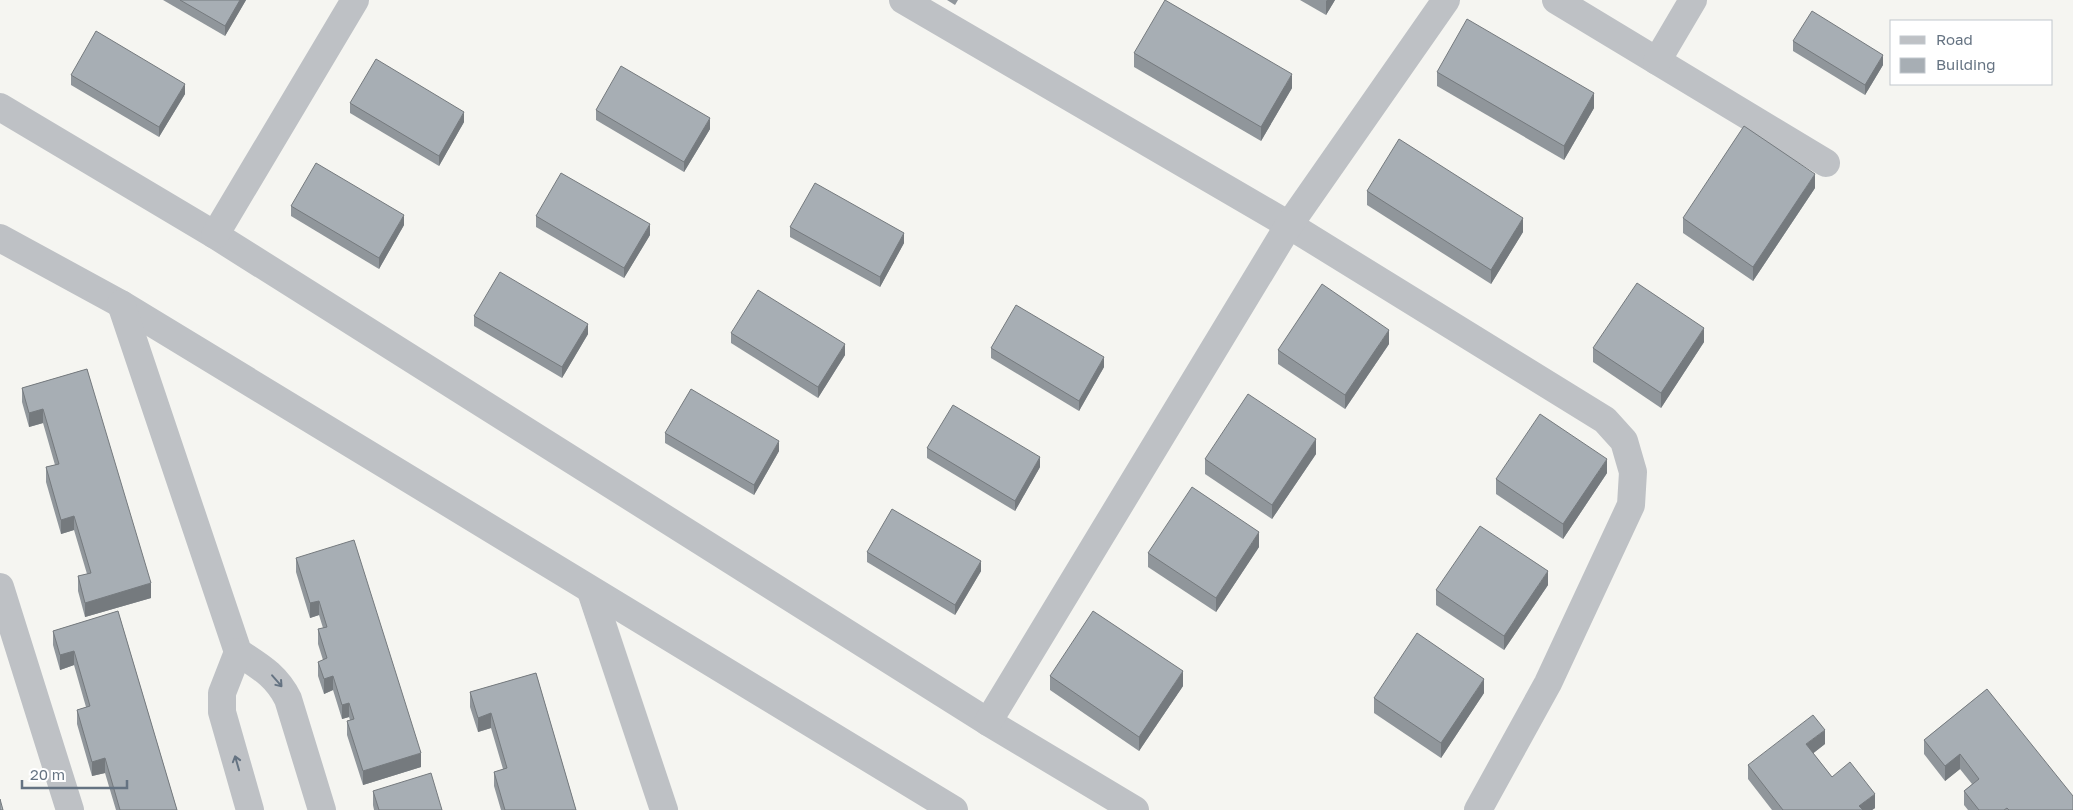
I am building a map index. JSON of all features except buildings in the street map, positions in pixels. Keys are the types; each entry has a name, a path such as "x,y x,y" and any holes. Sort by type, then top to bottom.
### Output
{"street":[{"path":"216,235 355,0"},
{"path":"903,0 1288,225 1605,420 1624,441 1633,472 1631,504 1548,684 1478,810"},
{"path":"988,722 1288,225 1446,0"},
{"path":"1556,0 1826,163"},
{"path":"1657,61 1693,0"},
{"path":"0,107 216,235 988,722 1135,810"},
{"path":"0,238 121,304 905,782 954,810"},
{"path":"121,304 238,652 272,675 288,699 322,810"},
{"path":"0,588 70,810"},
{"path":"592,591 664,810"},
{"path":"238,652 222,693 222,712 250,810"},
{"path":"905,782 913,810"}]}
